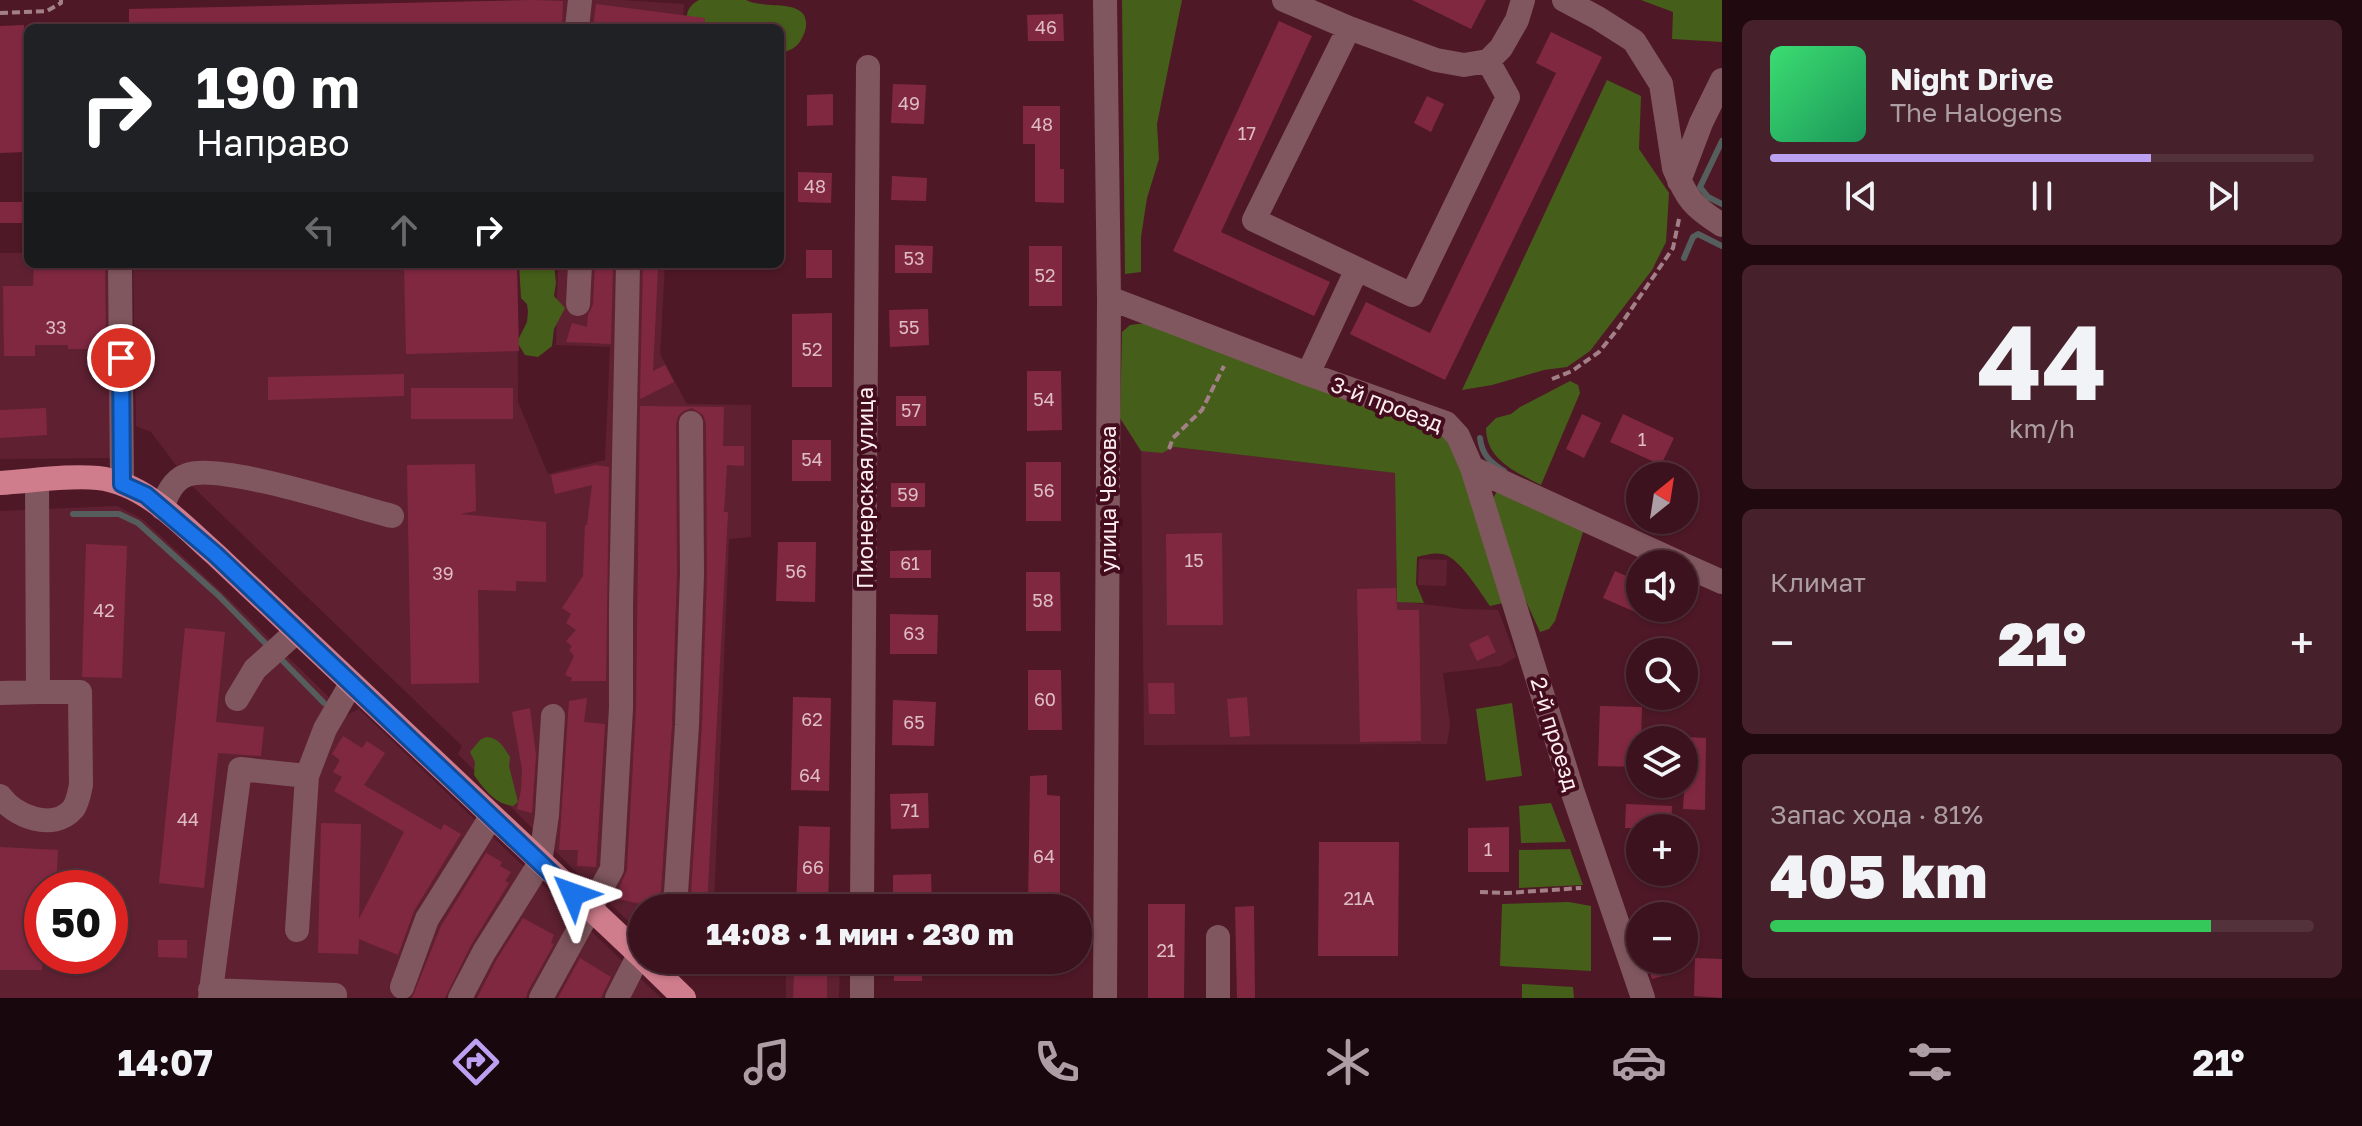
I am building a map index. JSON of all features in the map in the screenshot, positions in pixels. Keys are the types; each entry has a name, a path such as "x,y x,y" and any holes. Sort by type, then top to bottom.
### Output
{"main road":[{"path":"0,483 100,478 146,495 215,554 491,817 628,943"},
{"path":"661,974 684,998"}],"street":[{"path":"577,24 580,0"},
{"name":"улица Чехова","path":"1105,0 1109,298 1105,998"},
{"path":"1284,0 1436,60 1464,65 1488,61 1501,48 1517,20 1523,0"},
{"path":"1564,0 1634,41 1661,84 1674,168 1679,181 1692,204 1722,225"},
{"path":"1349,28 1254,220 1412,295 1508,97 1488,61"},
{"name":"Пионерская улица","path":"862,894 868,67"},
{"path":"1679,181 1701,123 1722,80"},
{"path":"120,268 122,484"},
{"path":"578,304 580,268"},
{"path":"541,998 612,869 621,708 628,268"},
{"path":"1308,374 1357,269"},
{"name":"3-й проезд","path":"1109,298 1446,423 1458,436 1472,468"},
{"path":"676,894 687,725 692,574 691,423"},
{"path":"1472,468 1652,550"},
{"name":"2-й проезд","path":"1472,468 1573,793 1643,998"},
{"path":"162,508 177,480 189,474 223,473 392,516"},
{"path":"37,481 38,692"},
{"path":"1698,571 1722,582"},
{"path":"237,699 255,669 296,632"},
{"path":"297,930 307,776 325,729 351,684"},
{"path":"0,693 80,692 81,785 78,800 71,811 59,818 29,818 15,812 0,796"},
{"path":"460,998 484,952 540,863 547,815 553,716"},
{"path":"307,776 240,769 210,994 335,995"},
{"path":"402,987 427,919 491,817"},
{"path":"1218,937 1218,998"},
{"path":"617,998 631,974"},
{"path":"862,974 862,998"}],"path":[{"path":"0,13 47,11 61,0"},
{"path":"1552,379 1572,371 1599,352 1673,248 1679,221 1679,181"},
{"path":"1169,449 1173,438 1202,410 1224,367 1257,354"},
{"path":"1480,892 1583,888 1603,881"}],"shaded area":[{"path":"519,0 622,0 684,4 682,24 520,24"},
{"path":"0,253 24,253 24,268 113,268 113,458 0,459"},
{"path":"133,268 517,268 518,402 548,474 605,460 610,347 556,345 558,268 665,268 660,354 687,404 751,405 751,537 729,539 714,894 628,894 628,921 458,754 462,746 191,485 151,432 136,426"},
{"path":"1141,446 1174,447 1395,473 1397,601 1498,610 1516,657 1501,666 1443,673 1450,725 1447,744 1144,745"},
{"path":"117,506 142,519 224,594 347,715 359,709 628,966 628,974 636,974 661,998 0,998 0,511"},
{"path":"1419,559 1447,560 1446,586 1418,585"},
{"path":"786,974 840,974 839,998 786,998"}],"green space":[{"path":"699,0 746,0 786,6 804,15 805,31 797,45 784,52 784,24 687,24 692,6"},
{"path":"1122,0 1182,0 1157,124 1159,159 1147,198 1141,237 1141,272 1125,274"},
{"path":"1641,0 1722,0 1722,42 1672,39 1673,12"},
{"path":"1607,80 1641,96 1639,149 1669,193 1666,242 1652,270 1590,351 1567,367 1462,390"},
{"path":"519,268 554,268 554,296 565,308 554,329 552,346 538,357 525,355 517,342 527,322 528,312 527,304 521,298"},
{"path":"1146,323 1439,431 1456,450 1503,603 1490,606 1459,565 1448,556 1436,554 1417,557 1416,584 1424,603 1397,602 1395,473 1174,447 1162,453 1141,451 1120,418 1122,332 1130,325"},
{"path":"1570,381 1578,385 1580,393 1541,485 1497,457 1487,439 1486,428 1496,418 1511,414"},
{"path":"1498,490 1580,524 1583,532 1555,621 1549,629 1540,632 1524,597 1493,498"},
{"path":"1512,703 1522,776 1486,781 1476,709"},
{"path":"486,737 503,746 510,757 509,766 518,802 513,806 495,799 474,775 475,762 470,752"},
{"path":"1551,803 1566,842 1521,843 1519,806"},
{"path":"1570,849 1583,885 1519,888 1519,850"},
{"path":"1569,902 1591,906 1591,971 1500,966 1502,904"},
{"path":"1522,984 1573,987 1574,998 1522,998"}],"building":[{"path":"1412,0 1486,0 1471,29"},
{"path":"563,1 562,24 129,24 129,9"},
{"path":"596,4 705,18 704,24 594,24"},
{"path":"1063,14 1064,41 1028,41 1027,15"},
{"path":"1279,21 1312,36 1221,232 1330,282 1314,316 1173,251"},
{"path":"24,25 24,152 0,153 0,26"},
{"path":"1551,32 1602,57 1445,380 1350,334 1366,302 1430,333 1556,73 1536,63"},
{"path":"893,84 926,85 924,124 891,123"},
{"path":"833,94 833,125 807,126 807,95"},
{"path":"1427,96 1444,104 1431,132 1414,123"},
{"path":"1023,106 1060,106 1060,169 1064,169 1064,203 1035,202 1035,144 1023,144"},
{"path":"798,172 832,173 831,203 798,202"},
{"path":"892,176 927,178 926,201 891,200"},
{"path":"0,202 24,202 24,223 0,223"},
{"path":"895,245 933,246 932,273 895,273"},
{"path":"1029,246 1062,246 1062,306 1029,306"},
{"path":"806,250 832,250 832,278 806,278"},
{"path":"34,268 105,268 106,349 35,345 35,356 4,356 3,286 33,286"},
{"path":"404,268 517,268 519,351 406,354"},
{"path":"595,268 613,268 611,344 566,342 572,323 587,327 593,305"},
{"path":"643,268 658,268 653,371 665,365 674,382 640,399"},
{"path":"928,309 929,345 890,347 889,310"},
{"path":"832,313 832,387 792,387 792,314"},
{"path":"1027,371 1061,371 1062,430 1027,431"},
{"path":"404,374 404,396 268,400 268,377"},
{"path":"411,388 513,388 513,419 411,419"},
{"path":"896,396 926,396 926,426 896,426"},
{"path":"640,406 724,407 723,446 744,446 744,466 727,465 724,512 728,512 708,894 691,894 702,726 707,574 706,423 703,415 692,408 683,411 676,423 677,574 672,724 661,890 660,894 628,894 628,901 618,899 627,870 636,709"},
{"path":"46,408 47,435 0,438 0,410"},
{"path":"1582,414 1601,423 1584,458 1566,449"},
{"path":"1623,414 1674,438 1662,462 1654,462 1610,442"},
{"path":"792,440 831,440 831,481 792,481"},
{"path":"1026,462 1061,462 1061,521 1026,521"},
{"path":"475,464 476,511 460,514 546,522 546,582 516,581 516,591 478,590 479,683 411,684 407,465"},
{"path":"596,465 609,467 606,684 606,681 571,681 572,678 565,675 574,656 569,650 572,646 566,641 576,630 566,623 571,614 562,608 583,576 585,525 592,485 555,494 551,475"},
{"path":"891,483 925,483 925,507 891,507"},
{"path":"1222,533 1223,625 1167,625 1166,534"},
{"path":"778,542 816,542 815,602 776,601"},
{"path":"86,544 127,546 122,678 82,677"},
{"path":"931,550 931,578 890,578 890,551"},
{"path":"1615,571 1626,576 1626,608 1603,598"},
{"path":"1026,572 1060,572 1061,631 1026,631"},
{"path":"1396,588 1397,610 1419,610 1421,741 1360,742 1357,589"},
{"path":"890,614 938,615 937,654 890,654"},
{"path":"185,628 225,632 216,722 264,727 261,756 218,753 204,888 159,883"},
{"path":"1488,635 1496,652 1477,661 1469,644"},
{"path":"1028,670 1061,670 1062,730 1028,730"},
{"path":"1148,683 1174,683 1175,714 1149,714"},
{"path":"793,697 831,698 829,791 791,790"},
{"path":"1247,697 1250,736 1230,737 1227,699"},
{"path":"587,698 584,722 605,724 596,867 577,866 578,850 559,850 569,701"},
{"path":"893,700 936,702 934,746 892,745"},
{"path":"1600,706 1642,710 1641,726 1626,726 1626,767 1598,766"},
{"path":"530,708 536,755 532,813 517,809 522,769 512,712"},
{"path":"343,736 362,748 367,741 385,753 364,785 441,830 444,824 461,834 414,911 398,955 359,939 358,954 318,953 321,823 361,824 359,919 404,832 334,791 342,777 333,772 340,760 332,754"},
{"path":"1698,738 1706,738 1705,810 1683,809 1684,798 1698,798"},
{"path":"1047,775 1047,795 1060,796 1060,894 1028,894 1030,776"},
{"path":"928,793 929,828 891,829 890,794"},
{"path":"1626,804 1672,806 1672,814 1626,814 1625,828"},
{"path":"799,826 830,827 828,894 797,894"},
{"path":"1509,827 1509,872 1468,872 1468,828"},
{"path":"1319,842 1399,842 1398,956 1318,956"},
{"path":"0,847 58,850 57,870 24,870 24,970 0,970"},
{"path":"486,853 502,862 500,866 511,872 505,881 509,883 471,945 445,998 412,998 441,926"},
{"path":"931,874 932,894 893,894 893,875"},
{"path":"1148,904 1185,904 1184,998 1148,998"},
{"path":"1254,906 1255,998 1237,998 1235,907"},
{"path":"523,918 554,935 551,943 554,944 526,998 477,998 497,959"},
{"path":"158,940 187,940 187,958 158,957"},
{"path":"580,958 611,977 601,998 558,998"},
{"path":"1698,958 1722,959 1722,998 1694,996"},
{"path":"794,974 827,975 827,998 793,998"},
{"path":"894,974 922,974 922,981 894,981"},
{"path":"1650,974 1670,974 1652,979"}],"waterway":[{"path":"1722,141 1700,187 1708,197 1722,204"},
{"path":"1684,258 1693,237 1698,234 1722,246"},
{"path":"1480,438 1488,458 1504,471"},
{"path":"73,514 119,514 138,523 219,596 271,649"},
{"path":"279,657 324,703"}],"route":[{"path":"121,358 122,484 146,495 215,554 573,894"}]}
